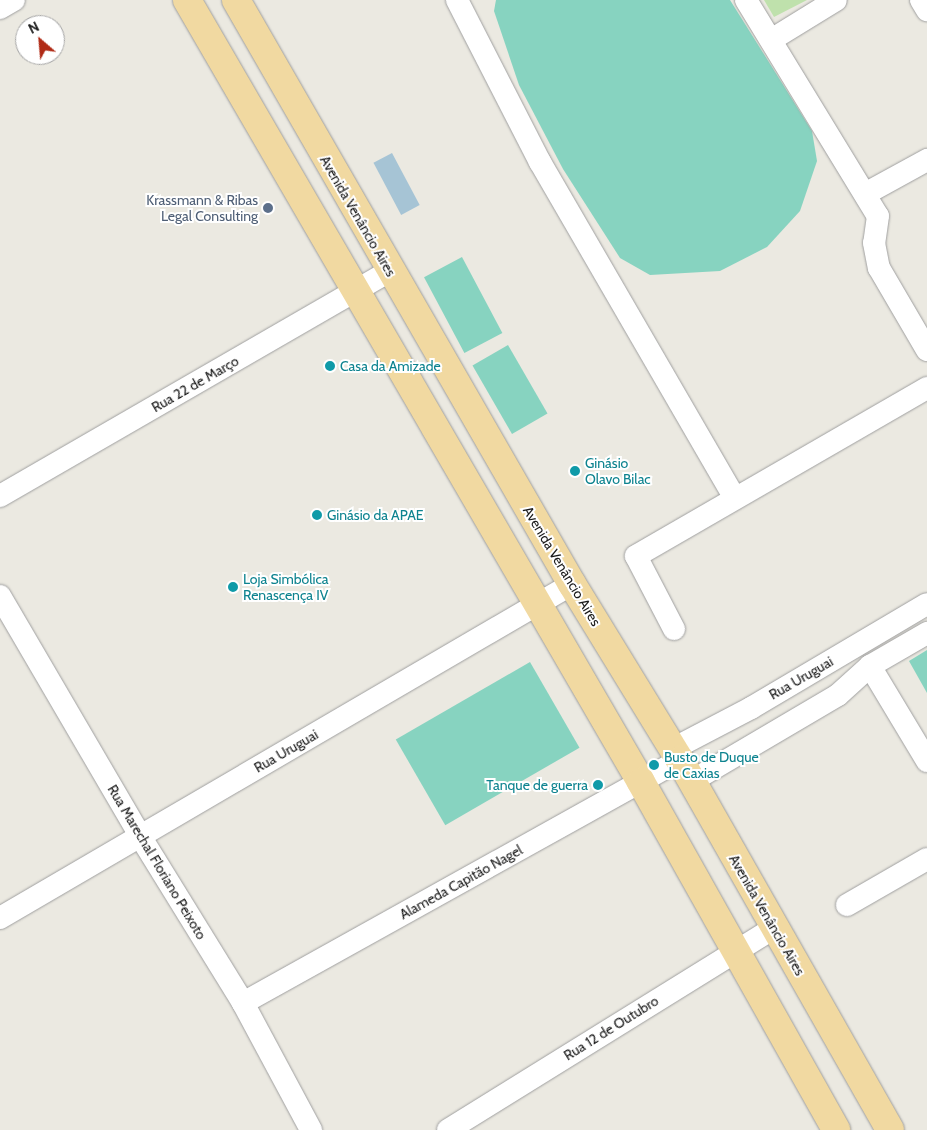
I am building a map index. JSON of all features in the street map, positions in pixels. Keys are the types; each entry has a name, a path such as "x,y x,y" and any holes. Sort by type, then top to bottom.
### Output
{"main road":[{"path":"187,0 641,782 734,952 836,1130"},
{"name":"Avenida Venâncio Aires","path":"236,0 389,271 572,584 682,763 890,1130"},
{"path":"248,105 284,86"}],"street":[{"path":"0,8 14,0"},
{"path":"457,0 540,162 735,498"},
{"path":"746,0 878,216 874,243 879,268 927,350"},
{"path":"771,40 836,0"},
{"path":"921,0 927,10"},
{"path":"865,194 927,160"},
{"name":"Rua 22 de Março","path":"0,496 389,271"},
{"path":"674,629 636,556 927,388"},
{"name":"Rua Uruguai","path":"0,918 572,584"},
{"name":"Rua Marechal Floriano Peixoto","path":"0,596 140,836 243,1003 311,1130"},
{"name":"Rua Uruguai","path":"682,763 751,708 927,604"},
{"path":"682,763 838,695 870,666 927,634"},
{"path":"870,666 927,760"},
{"name":"Alameda Capitão Nagel","path":"243,1003 641,782 682,763"},
{"path":"847,905 927,859"},
{"name":"Rua 12 de Outubro","path":"448,1130 774,928"}],"green space":[{"path":"496,0 730,0 812,131 817,161 800,211 767,247 720,271 650,275 620,258 563,169 519,85 494,11"},
{"path":"764,0 807,0 774,17"},
{"path":"462,257 502,333 464,353 424,277"},
{"path":"508,345 548,413 512,434 472,366"},
{"path":"927,650 927,693 909,661"},
{"path":"530,662 580,748 445,825 396,740"}],"water":[{"path":"392,153 420,205 401,215 373,163"}],"place":[{"name":"Krassmann & Ribas Legal Consulting","path":"268,208"},
{"name":"Casa da Amizade","path":"330,366"},
{"name":"Ginásio Olavo Bilac","path":"575,471"},
{"name":"Ginásio da APAE","path":"317,515"},
{"name":"Loja Simbólica Renascença IV","path":"233,587"},
{"name":"Busto de Duque de Caxias","path":"654,765"},
{"name":"Tanque de guerra","path":"598,785"}]}
